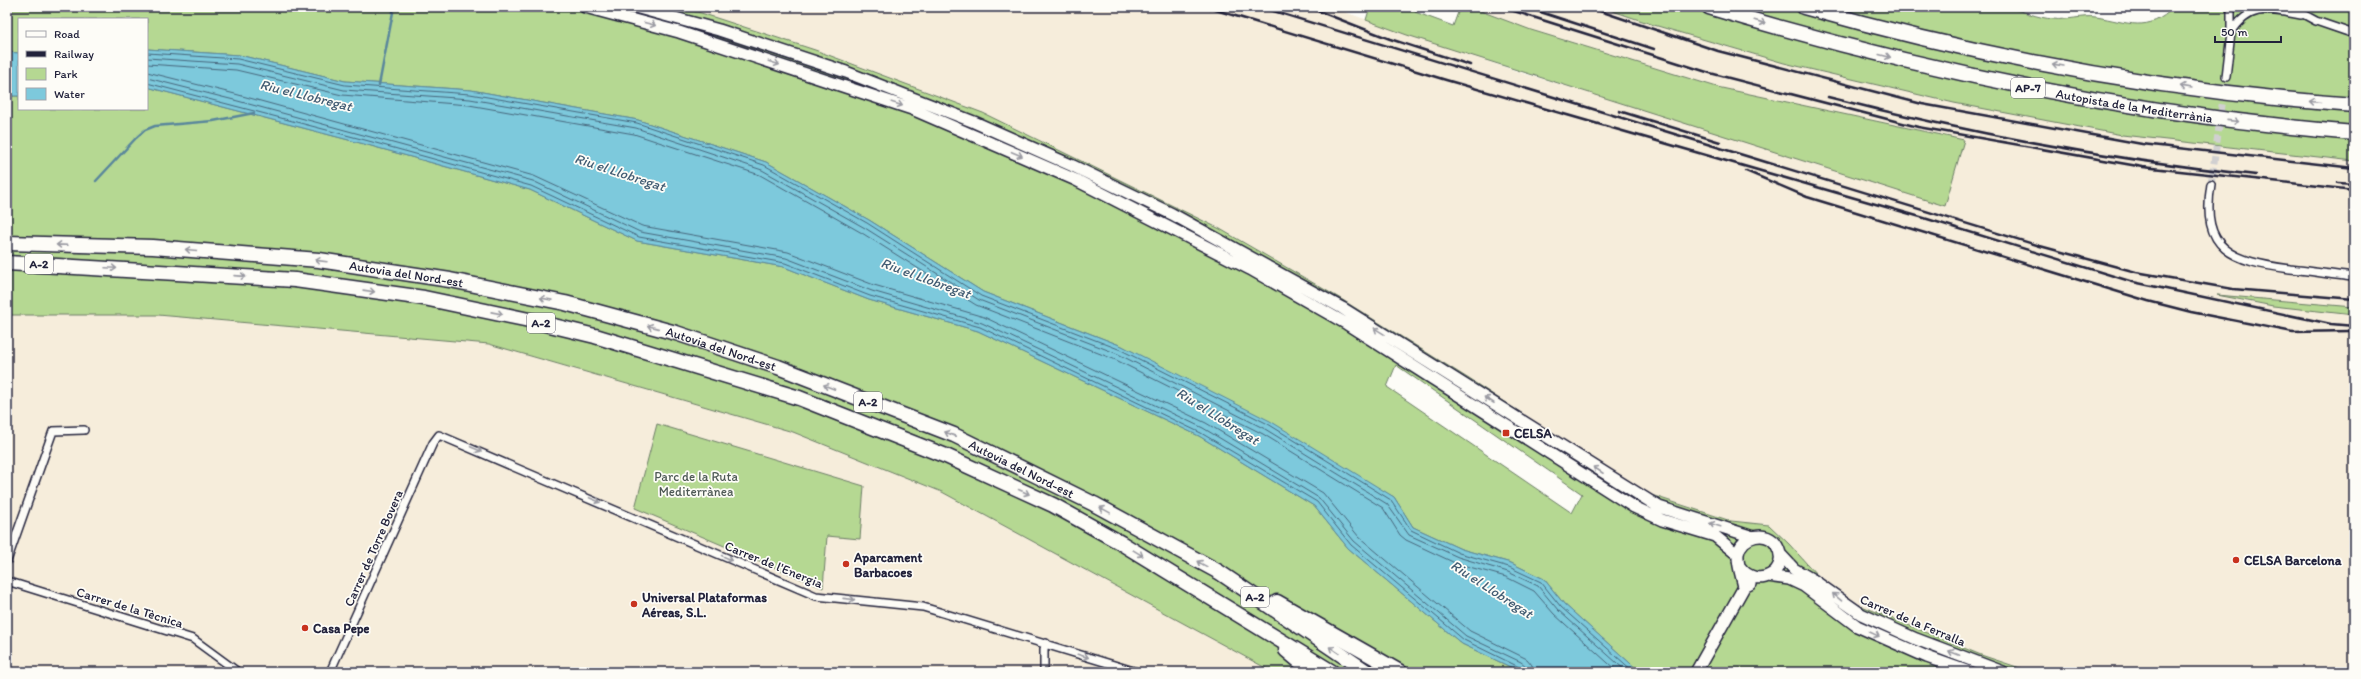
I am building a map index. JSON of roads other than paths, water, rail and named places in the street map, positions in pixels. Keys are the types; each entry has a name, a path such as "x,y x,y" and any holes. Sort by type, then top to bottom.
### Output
{"highway":[{"name":"Autopista de la Mediterrània","path":"1709,7 1862,50 2058,94 2222,120 2354,133"},
{"name":"Autopista de la Mediterrània","path":"1804,7 1955,45 2064,67 2195,88 2354,105"},
{"name":"Autovia del Nord-est","path":"7,243 154,247 318,260 450,280 565,302 676,333 778,367 954,435 1094,504 1218,572 1367,672"},
{"name":"Autovia del Nord-est","path":"7,263 72,265 295,280 424,298 544,323 666,357 799,398 946,456 1053,505 1252,621 1332,672"},
{"path":"7,269 72,265"},
{"path":"1218,572 1305,617 1400,672"},
{"path":"1252,621 1312,672"}],"street":[{"path":"585,7 679,32 912,109 1076,180 1250,269 1347,324 1634,507 1662,520 1715,536 1738,555"},
{"path":"635,7 719,30 846,72 974,122 1073,166 1172,214 1342,308 1659,507 1752,537 1765,536 1771,539 1775,543 1780,554 1778,567 1764,577 1744,587 1696,672"},
{"path":"2226,76 2231,33 2231,7"},
{"path":"2290,7 2301,15"},
{"path":"2231,33 2246,16 2262,9 2301,15 2354,34"},
{"path":"2212,184 2210,223 2219,242 2235,257 2254,264 2354,276"},
{"path":"7,561 53,430 84,430"},
{"name":"Carrer de l'Energia","path":"439,435 816,596 922,607 1046,643 1062,650 1137,672"},
{"name":"Carrer de Torre Bovera","path":"330,672 429,453 439,435"},
{"path":"1744,587 1738,555 1741,546 1752,537"},
{"name":"Carrer de la Ferralla","path":"1780,554 1794,569 1813,580 1861,614 1916,639 2003,672"},
{"path":"1740,567 1749,576 1764,577"},
{"name":"Carrer de la Ferralla","path":"1764,577 1789,579 1804,586 1858,626 1927,657 1969,672"},
{"name":"Carrer de la Tècnica","path":"7,581 193,639 238,672"},
{"path":"1044,672 1044,649 1046,643"}],"water":[{"name":"Riu el Llobregat","path":"148,49 239,55 345,81 471,90 638,120 766,162 869,220 983,292 1122,346 1270,421 1394,497 1413,527 1461,549 1511,563 1544,579 1564,604 1640,672 1521,672 1462,644 1348,548 1314,506 1199,436 978,331 869,300 784,267 637,241 530,190 364,144 148,87"},
{"path":"7,52 18,53 18,96 7,96"}],"waterway":[{"path":"379,85 394,7"},
{"path":"96,181 145,130 155,126 213,121 254,113"}],"tunnel":[{"path":"2211,184 2226,77"}],"railway":[{"path":"1206,7 1446,80 1924,218 2133,282 2331,324 2354,326"},
{"path":"1260,7 2040,246 2136,272 2233,289 2354,299"},
{"path":"1308,7 1390,39 1470,65"},
{"path":"1501,7 1710,73 1918,127 2143,167 2354,190"},
{"path":"1525,7 1654,49"},
{"path":"1588,7 1718,51 1922,104 2142,144 2354,168"},
{"path":"1828,97 1987,134 2040,144 2148,162 2256,175"},
{"path":"1619,111 1720,142"},
{"path":"1746,171 1807,197 2148,301 2191,312 2293,332 2350,331"},
{"path":"2338,183 2354,184"}],"place":[{"name":"CELSA","path":"1506,433"},
{"name":"CELSA Barcelona","path":"2236,560"},
{"name":"Aparcament Barbacoes","path":"846,564"},
{"name":"Universal Plataformas Aéreas, S.L.","path":"634,604"},
{"name":"Casa Pepe","path":"305,628"}],"park label":[{"name":"Parc de la Ruta Mediterrànea","path":"696,484"}]}
